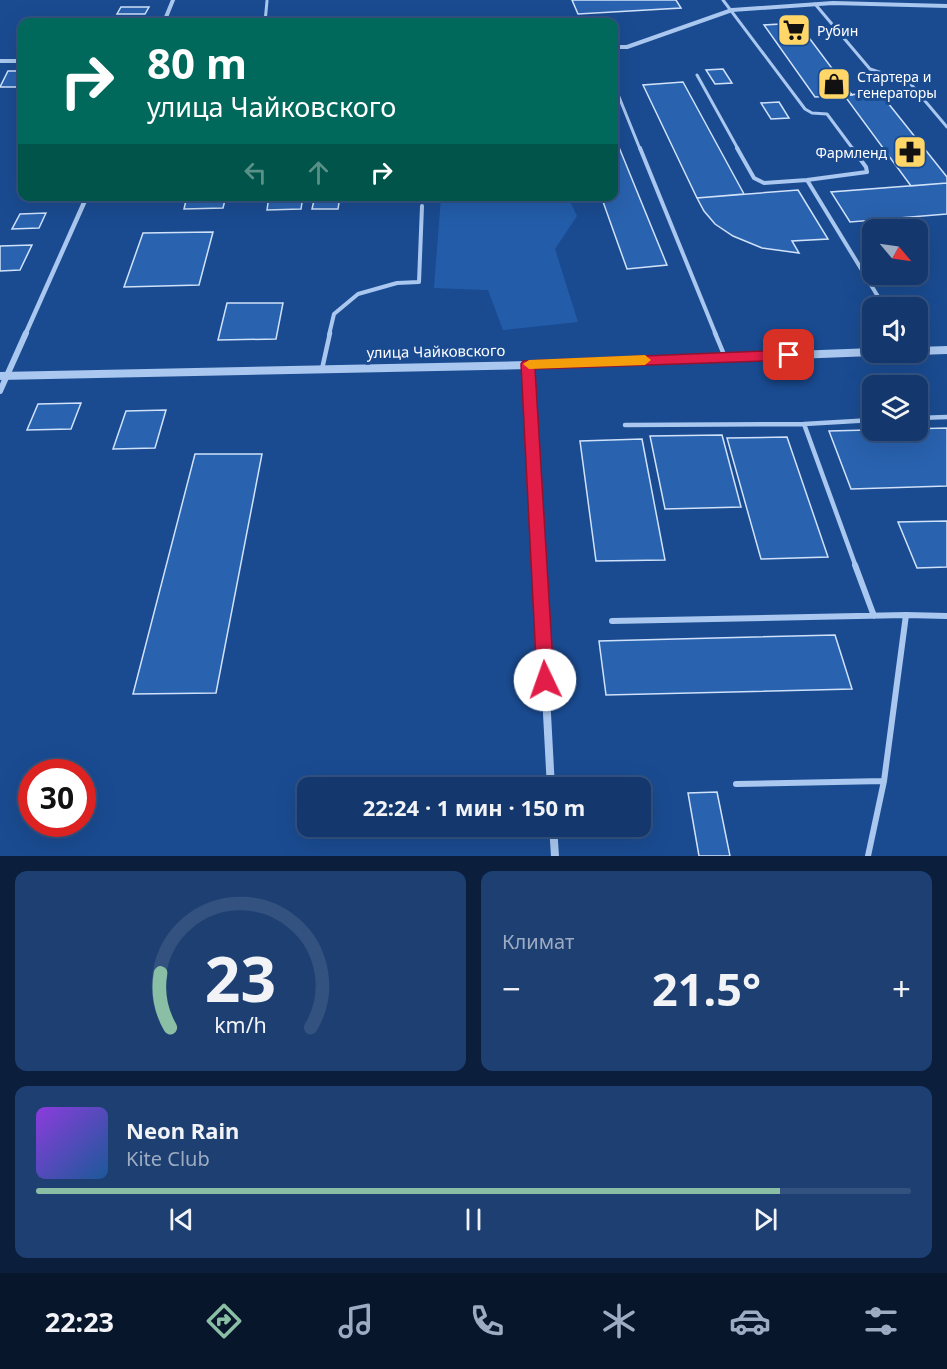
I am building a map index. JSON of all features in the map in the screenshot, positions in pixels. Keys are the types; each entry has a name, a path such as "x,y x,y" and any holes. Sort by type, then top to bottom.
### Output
{"street":[{"path":"166,18 173,0"},
{"path":"618,47 627,46 732,10 815,4 947,6"},
{"path":"0,61 18,61"},
{"path":"0,391 4,376 85,201"},
{"path":"928,351 947,350"},
{"name":"улица Чайковского","path":"4,376 528,364 862,352"},
{"path":"528,364 550,777"},
{"path":"554,837 555,856"}],"lane":[{"path":"697,75 754,178 764,183 807,180 863,174 867,169 830,116 824,113 812,113 805,109 723,0"},
{"path":"879,0 882,4"},
{"path":"265,18 267,1"},
{"path":"815,4 870,69 909,82 947,127"},
{"path":"618,94 726,357"},
{"path":"807,180 878,297"},
{"path":"322,369 334,314 358,294 397,283 419,282 422,206"},
{"path":"928,418 947,417"},
{"path":"625,424 804,424 862,421"},
{"path":"804,424 874,616"},
{"path":"868,856 884,781 906,615"},
{"path":"612,621 947,616"},
{"path":"735,784 884,781"}],"shaded area":[{"path":"441,201 570,201 577,216 555,249 578,322 503,330 488,290 434,288"}],"building":[{"path":"572,0 676,0 681,8 578,14"},
{"path":"121,7 149,7 145,14 117,14"},
{"path":"798,23 852,95 815,97 764,25"},
{"path":"723,69 732,83 715,84 706,70"},
{"path":"8,71 18,71 18,87 0,87"},
{"path":"683,82 744,194 697,198 643,85"},
{"path":"880,93 947,177 947,183 911,186 844,95"},
{"path":"779,102 789,118 771,119 761,103"},
{"path":"618,145 667,265 627,269 603,201 618,201"},
{"path":"947,183 947,214 862,219 862,221 850,222 831,192"},
{"path":"798,190 828,239 792,241 799,253 762,248 733,236 715,224 697,198"},
{"path":"186,201 225,201 223,208 184,209"},
{"path":"268,201 302,201 301,209 267,210"},
{"path":"314,201 339,201 338,209 312,209"},
{"path":"46,213 39,228 12,229 20,214"},
{"path":"213,232 199,285 124,287 143,233"},
{"path":"32,245 20,270 0,271 0,246"},
{"path":"227,303 283,303 276,339 218,340"},
{"path":"81,403 71,429 27,430 38,404"},
{"path":"166,410 155,448 113,449 126,411"},
{"path":"928,428 947,428 947,486 851,489 829,431 862,430 862,441 928,441"},
{"path":"722,435 741,507 665,509 650,436"},
{"path":"787,437 828,557 761,559 727,438"},
{"path":"642,439 665,560 596,561 580,441"},
{"path":"195,454 262,454 216,693 133,694"},
{"path":"947,521 947,567 917,568 898,522"},
{"path":"835,635 852,689 606,695 599,641"},
{"path":"717,792 730,856 699,856 688,793"}],"slow traffic":[{"path":"529,364 645,360"}],"place":[{"name":"Рубин","path":"794,30"},
{"name":"Стартера и генераторы","path":"834,84"},
{"name":"Фармленд","path":"910,152"}],"route":[{"path":"545,680 528,364 789,355"}]}
